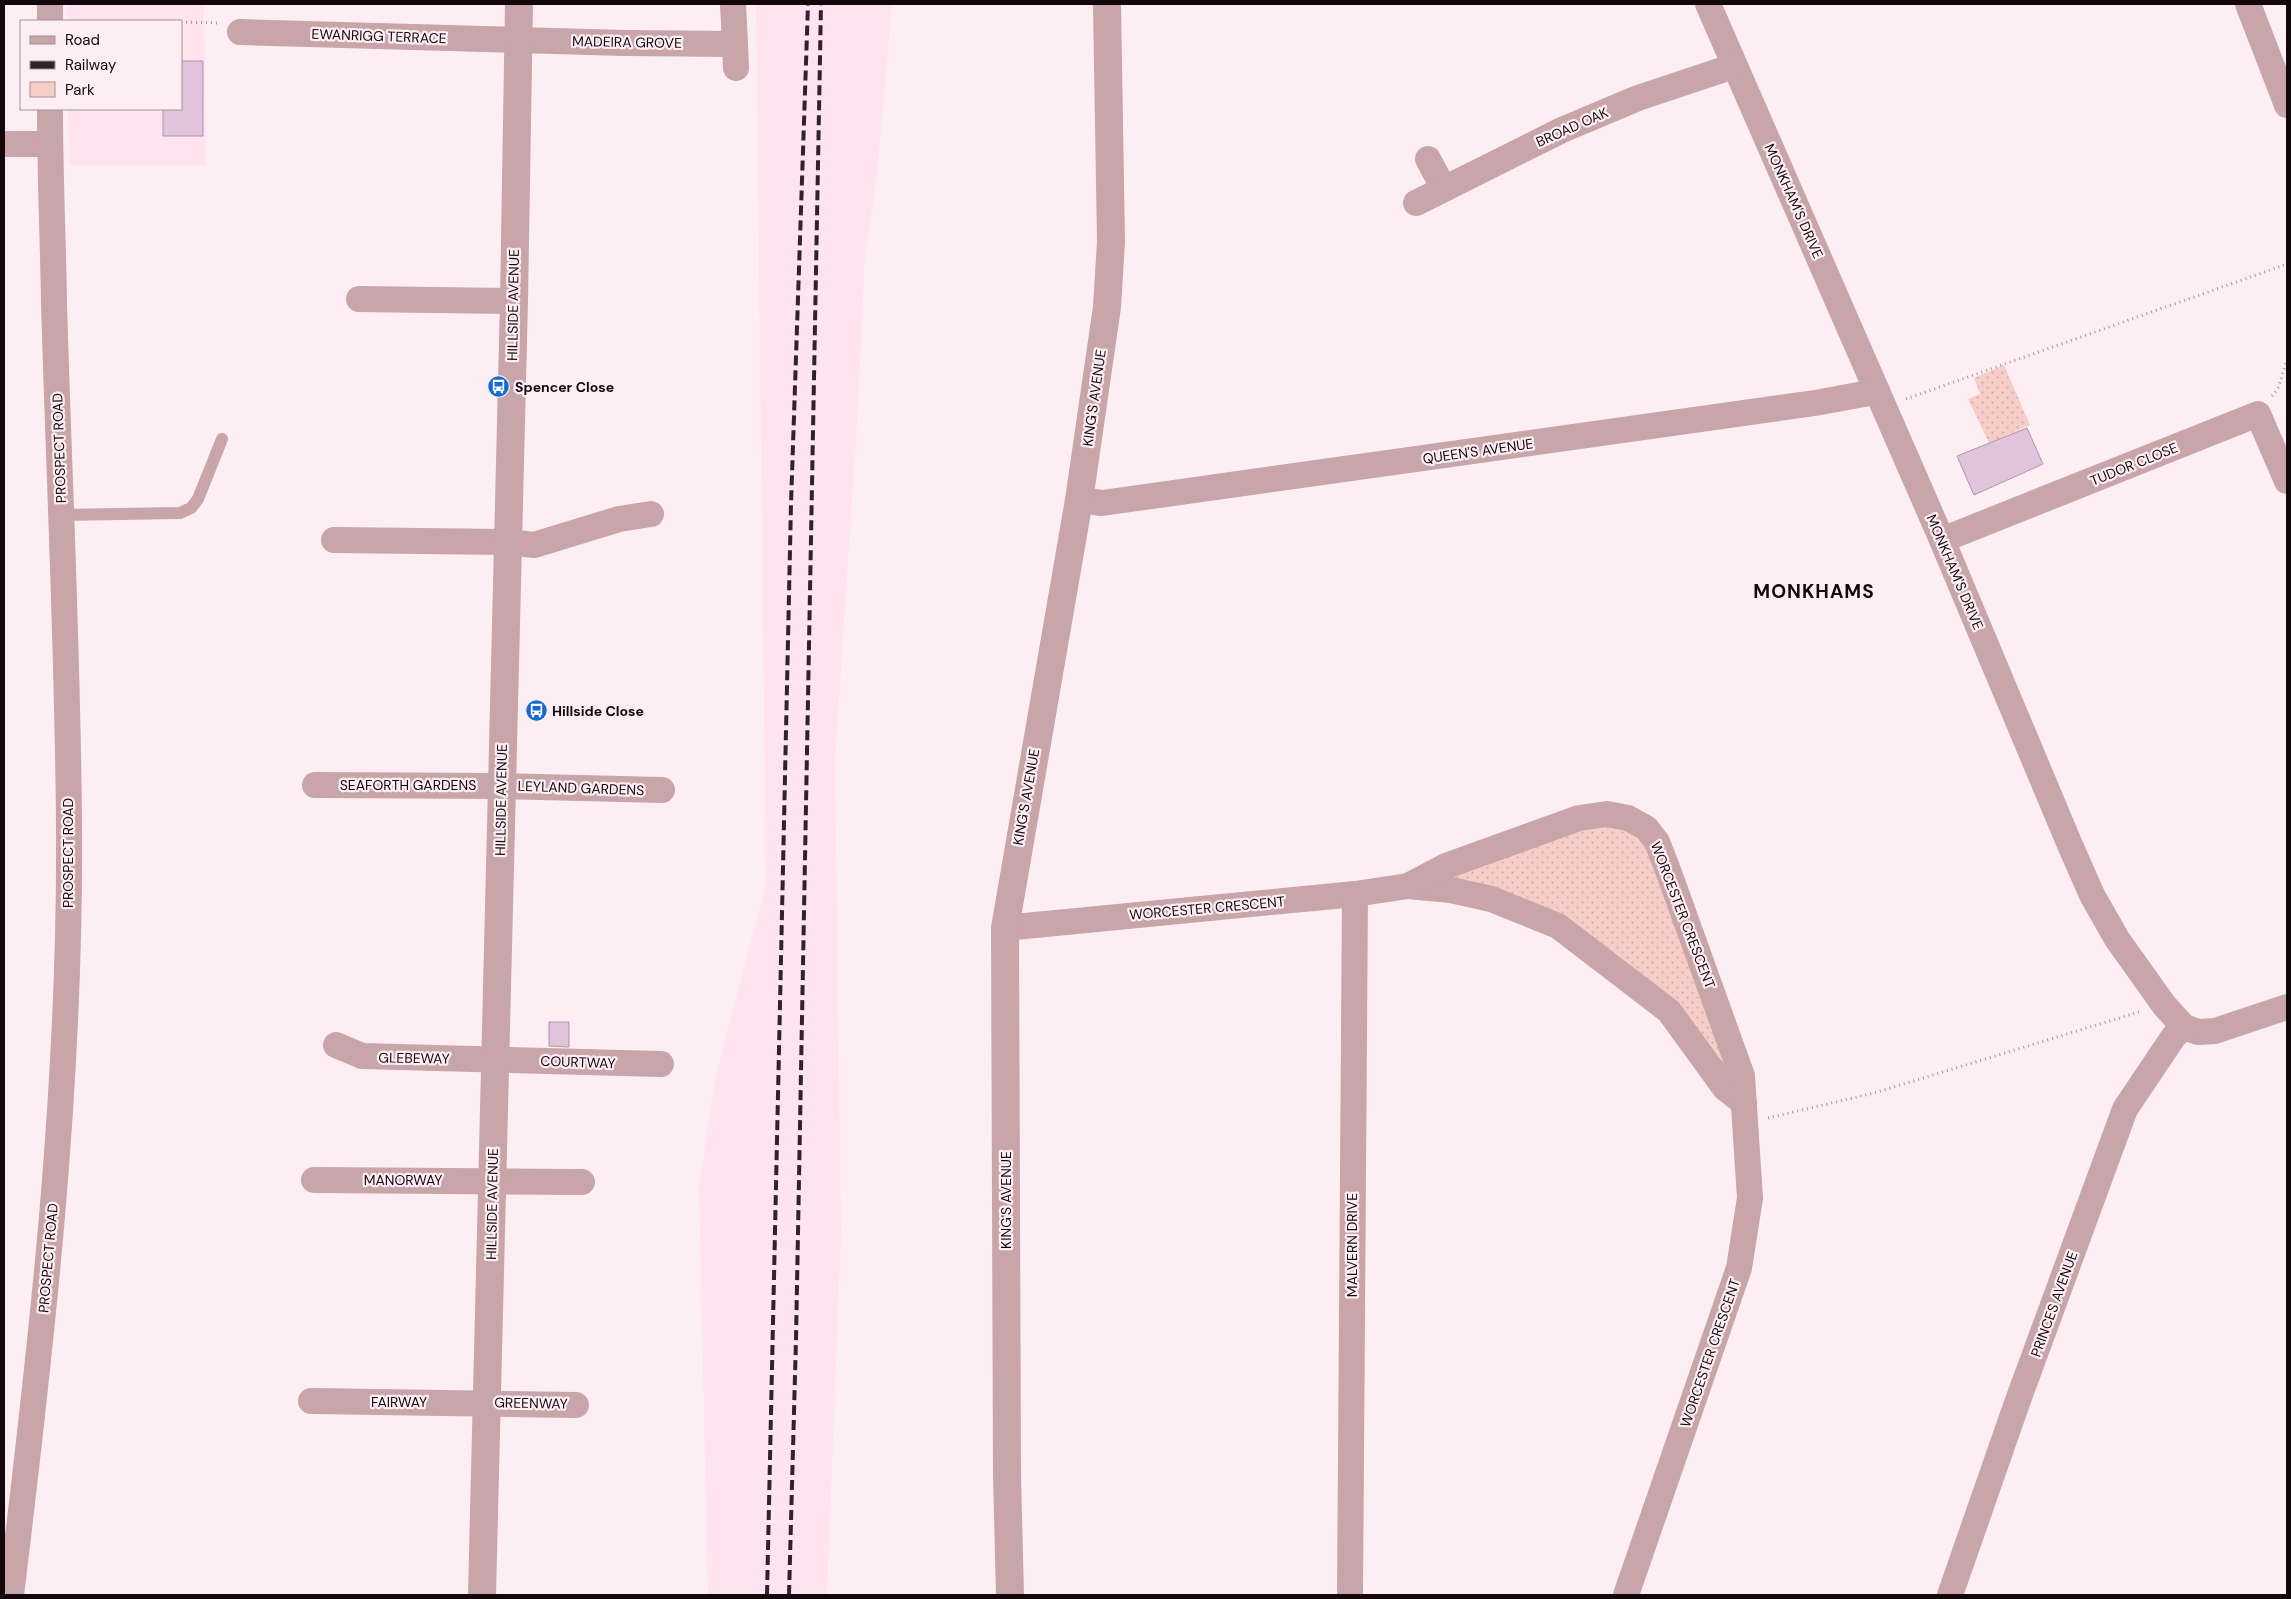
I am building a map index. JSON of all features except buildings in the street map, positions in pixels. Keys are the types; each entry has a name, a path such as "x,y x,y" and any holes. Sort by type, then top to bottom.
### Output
{"street":[{"path":"50,4 50,20"},
{"name":"HILLSIDE AVENUE","path":"482,1595 514,301 519,4"},
{"name":"MADEIRA GROVE","path":"518,40 736,56 733,4"},
{"name":"KING'S AVENUE","path":"1010,1595 1007,1475 1005,928 1079,500 1108,307 1111,242 1107,4"},
{"name":"MONKHAM'S DRIVE","path":"1708,4 1942,540 2092,896 2117,939 2164,1005 2184,1027"},
{"path":"2248,4 2287,105"},
{"name":"EWANRIGG TERRACE","path":"240,32 518,40"},
{"name":"BROAD OAK","path":"1416,203 1562,130 1638,98 1734,66"},
{"name":"PROSPECT ROAD","path":"11,1595 11,1531 38,1368 64,1080 69,827 50,110"},
{"path":"4,144 50,144"},
{"path":"1428,159 1444,189"},
{"path":"360,299 514,301"},
{"name":"QUEEN'S AVENUE","path":"1079,500 1102,503 1362,468 1816,403 1864,394 1880,398"},
{"path":"2258,414 2287,481"},
{"name":"TUDOR CLOSE","path":"1942,540 2258,414"},
{"path":"334,540 508,542 534,545 619,519 651,514"},
{"name":"SEAFORTH GARDENS","path":"315,785 501,786"},
{"name":"LEYLAND GARDENS","path":"501,786 662,790"},
{"name":"WORCESTER CRESCENT","path":"1408,886 1446,866 1578,818 1606,814 1628,818 1646,828 1657,842 1727,1030 1742,1076 1750,1198 1739,1268 1626,1595"},
{"name":"WORCESTER CRESCENT","path":"1005,928 1355,894 1408,886 1451,890 1491,899 1558,926 1669,1011 1745,1113"},
{"name":"MALVERN DRIVE","path":"1350,1595 1355,894"},
{"path":"2184,1027 2198,1032 2215,1031 2287,1007"},
{"name":"PRINCES AVENUE","path":"1950,1595 2017,1403 2125,1109 2174,1036 2184,1027"},
{"name":"GLEBEWAY","path":"336,1045 362,1056 495,1059"},
{"name":"COURTWAY","path":"495,1059 662,1064"},
{"name":"MANORWAY","path":"314,1180 582,1182"},
{"name":"FAIRWAY","path":"311,1401 486,1402"},
{"name":"GREENWAY","path":"486,1402 576,1405"}],"lane":[{"path":"60,515 180,513 185,511 198,499 222,440"}],"path":[{"path":"182,22 216,21 240,32"},
{"path":"1880,398 2287,264"},
{"path":"2258,414 2278,389 2287,360"},
{"path":"1745,1113 1874,1093 2164,1005"}],"shaded area":[{"path":"67,4 204,4 206,166 69,166 68,110 182,110 182,20 67,20"},
{"path":"756,4 892,4 877,175 865,255 858,406 835,761 841,1233 827,1595 708,1595 699,1186 716,1075 766,885"}],"green space":[{"path":"2004,365 2030,425 1989,443 1968,399 1980,394 1974,378"},
{"path":"1611,824 1631,832 1652,855 1729,1079 1657,989 1438,876 1580,828"}],"railway":[{"path":"767,1595 791,504 808,4"},
{"path":"789,1595 796,1339 821,4"}],"place":[{"name":"Spencer Close","path":"499,387"},
{"name":"Hillside Close","path":"536,711"}],"district":[{"name":"MONKHAMS","path":"1814,591"}]}
